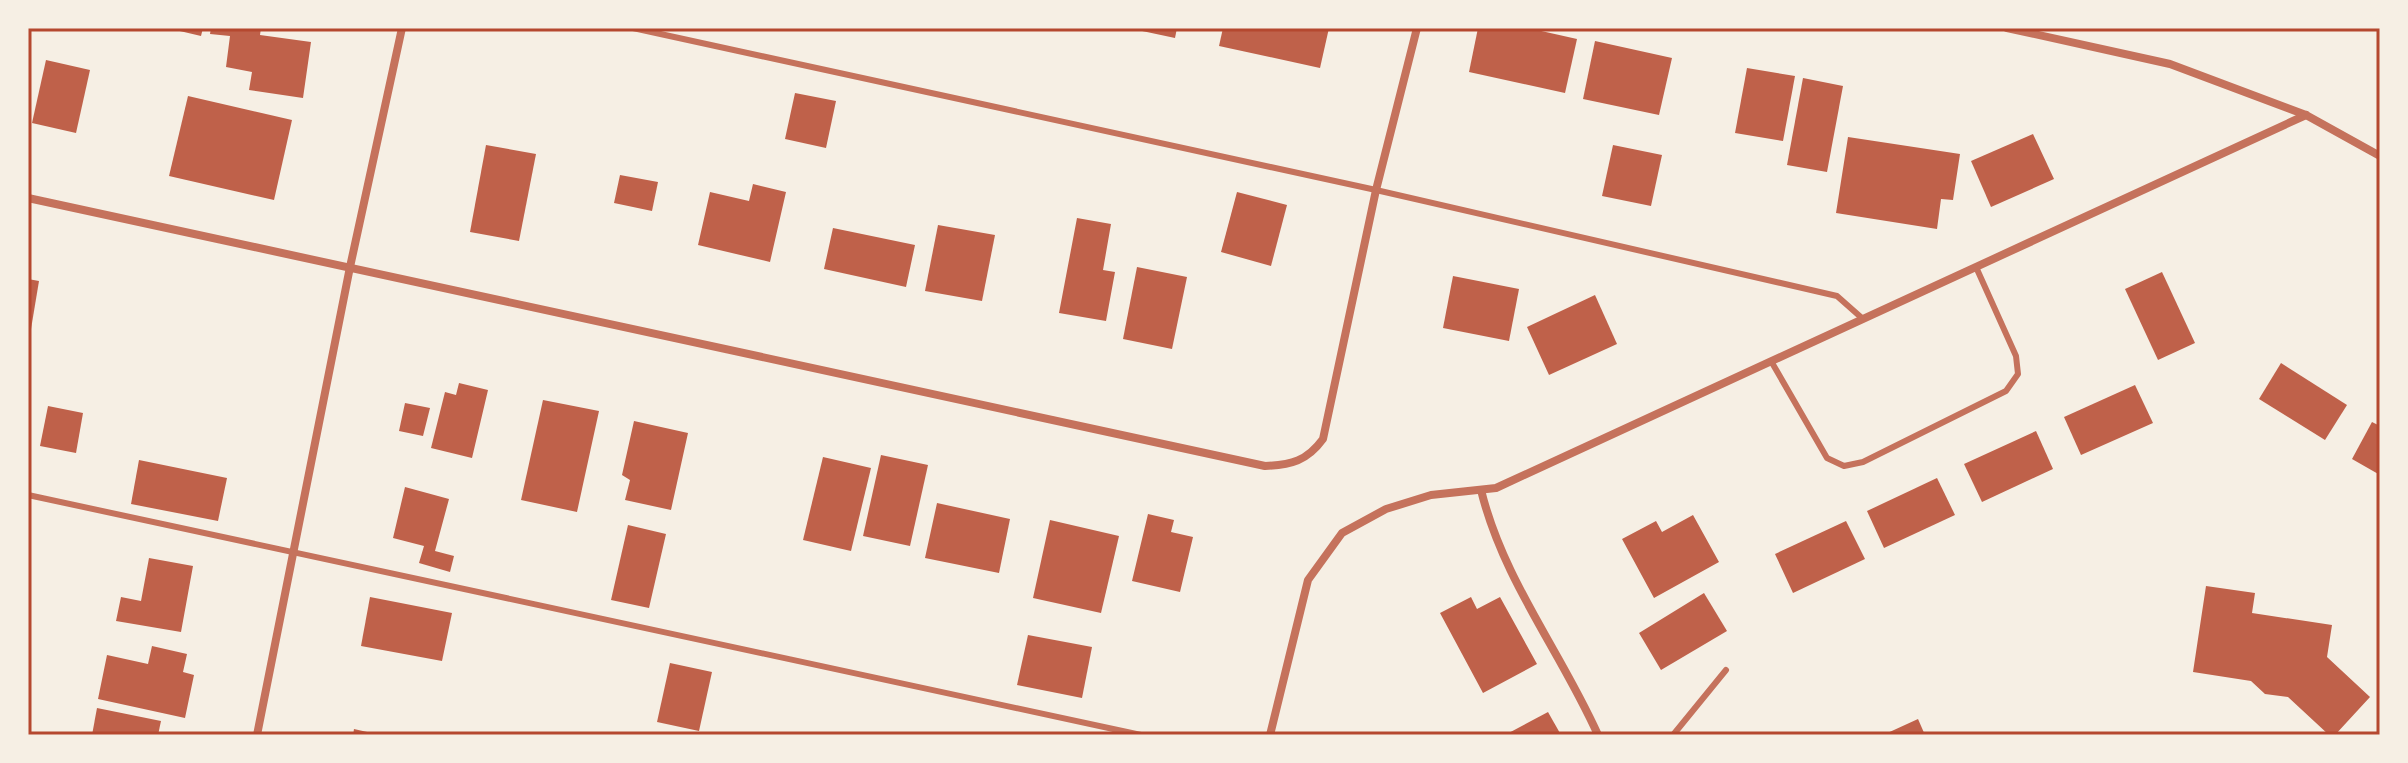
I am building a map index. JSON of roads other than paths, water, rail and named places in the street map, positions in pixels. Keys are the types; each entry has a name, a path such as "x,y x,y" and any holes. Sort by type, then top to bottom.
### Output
{"street":[{"path":"257,735 350,267 402,28"},
{"path":"28,198 1265,466 1300,462 1323,439 1376,190 1417,28"},
{"path":"2007,28 2170,64 2306,115 2380,156"},
{"path":"1270,735 1308,580 1342,533 1386,509 1431,495 1496,488 2306,115"},
{"path":"1481,490 1488,521 1532,618 1598,735"}],"lane":[{"path":"633,28 1376,190 1837,296 1863,319"},
{"path":"1771,361 1827,458 1844,466 1863,462 2006,391 2018,374 2016,356 1976,267"},
{"path":"28,495 1141,735"},
{"path":"1673,735 1726,670"}]}
